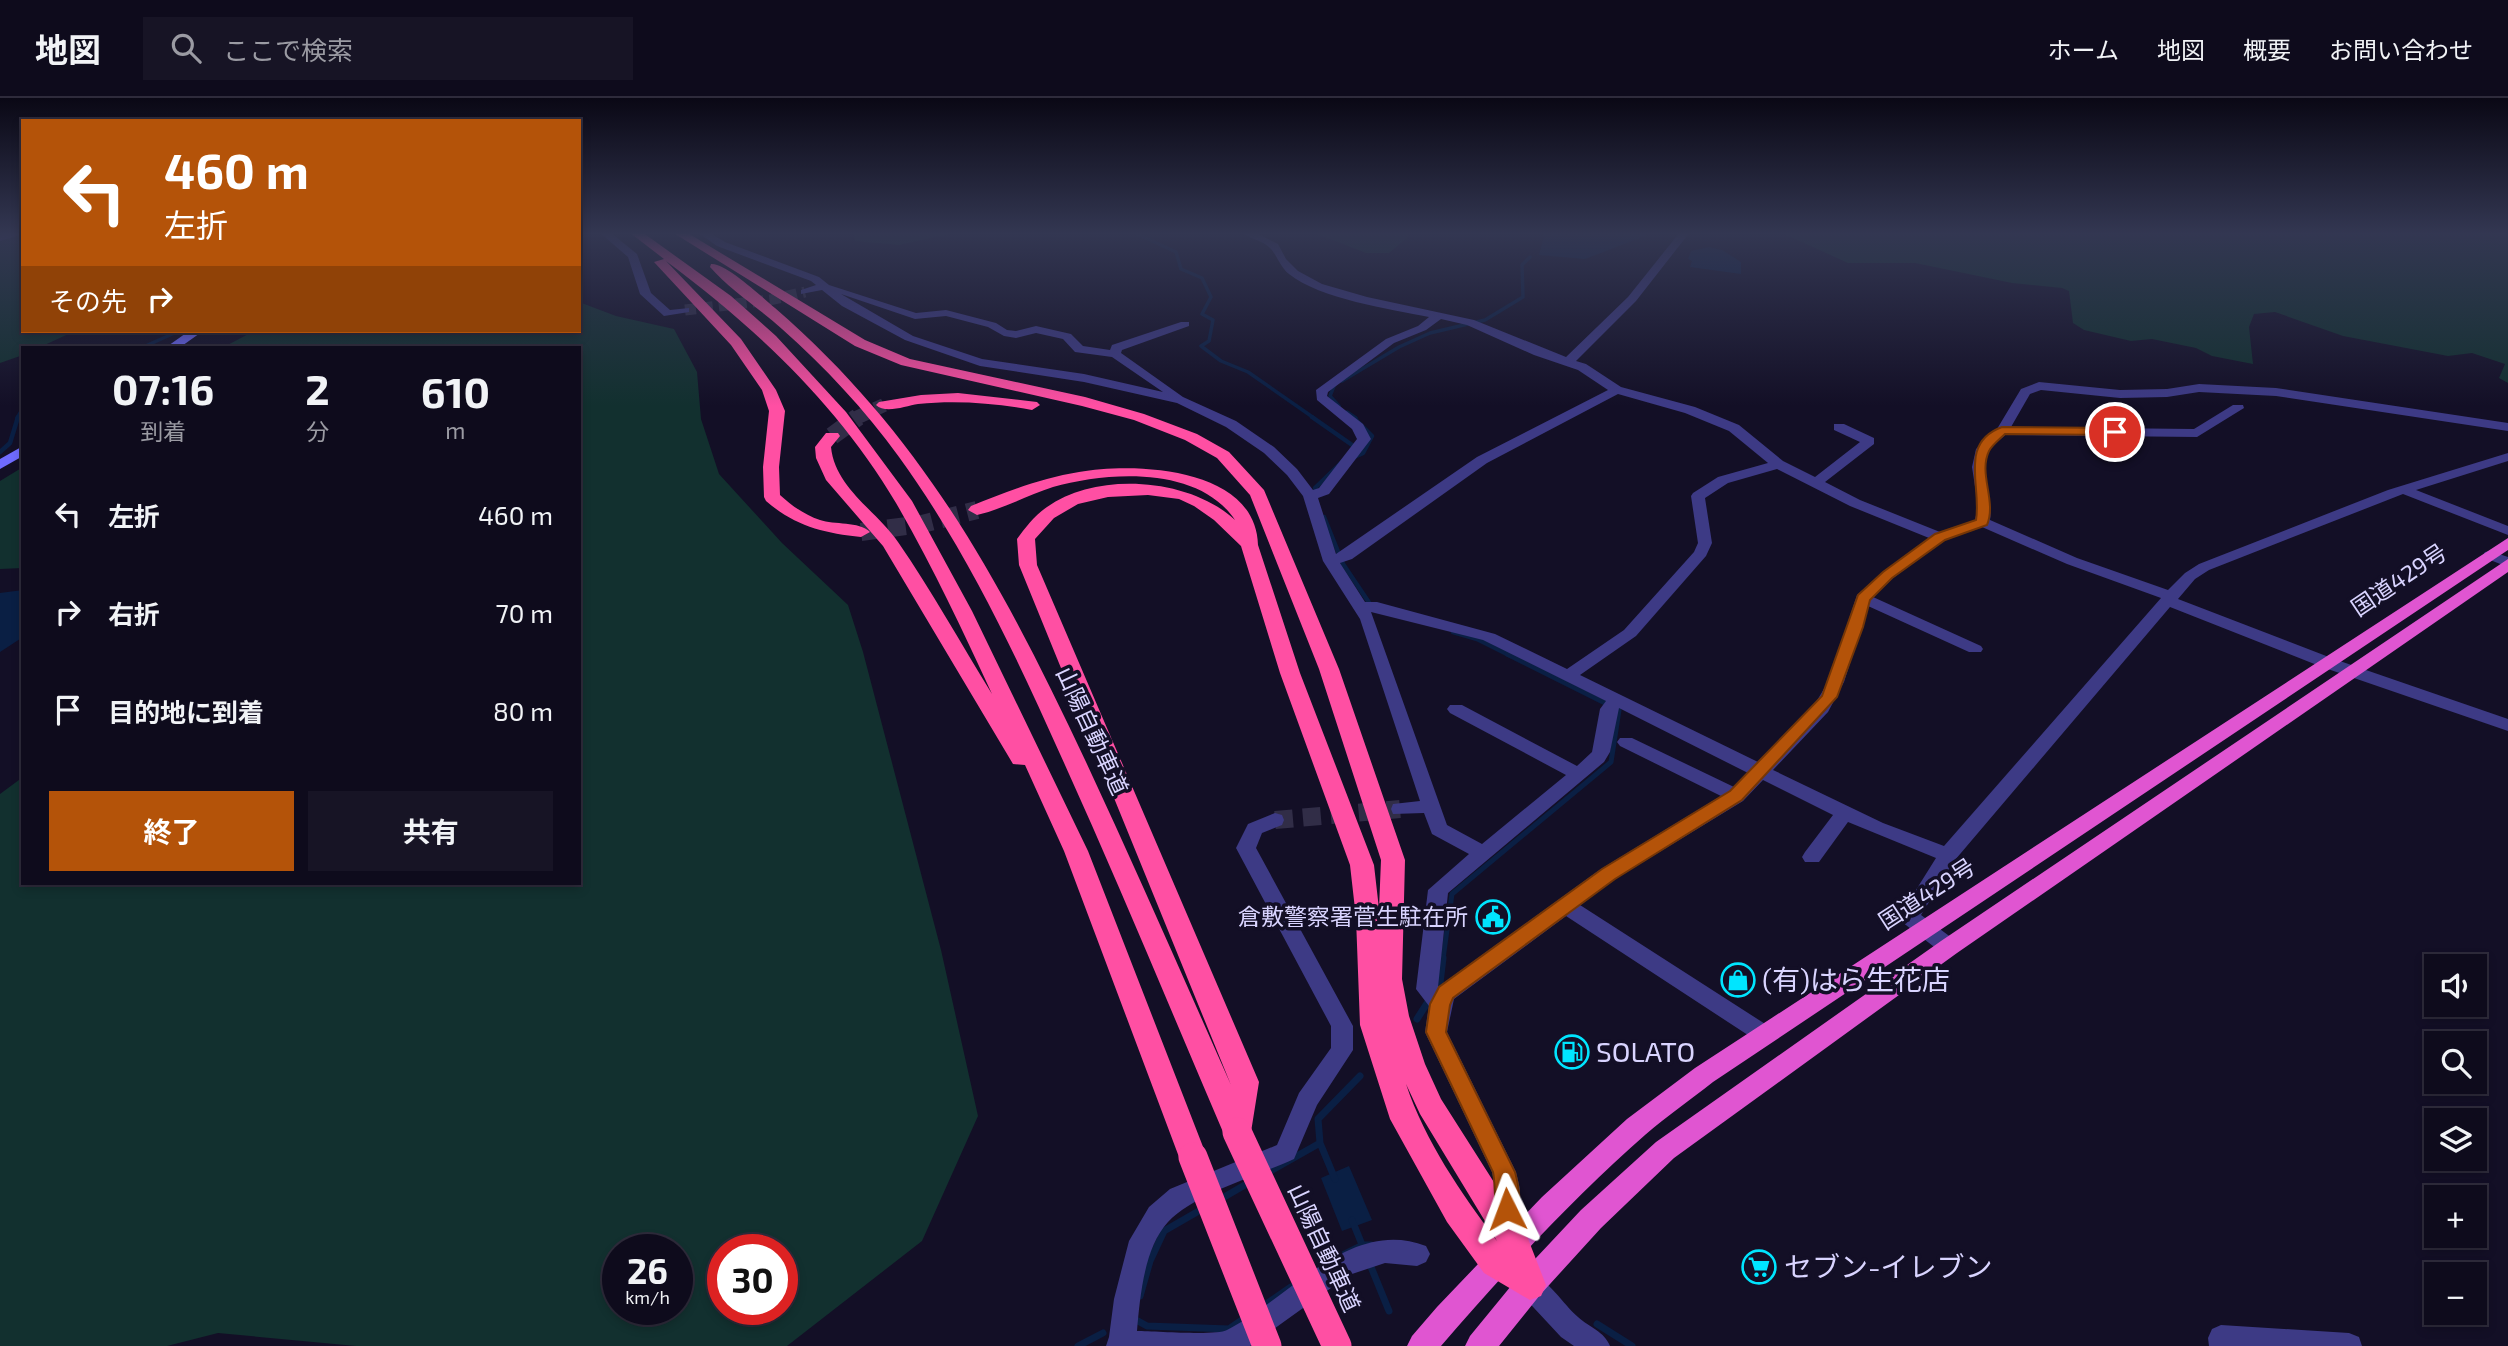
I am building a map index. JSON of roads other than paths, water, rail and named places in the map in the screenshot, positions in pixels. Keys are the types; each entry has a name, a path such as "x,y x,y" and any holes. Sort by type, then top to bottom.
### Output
{"highway":[{"path":"689,290 736,342 762,376 777,411 771,467 772,496 800,521 824,528 861,532"},
{"path":"715,290 771,339 808,376 874,458 939,565 1004,694 1076,851 1267,1346"},
{"name":"山陽自動車道","path":"745,290 834,370 903,451 965,545 1044,697 1103,824 1237,1132 1337,1346"},
{"path":"773,290 860,343 918,365 1085,402 1139,417 1191,437 1223,455 1258,494 1329,669 1393,860 1389,979 1396,1016 1411,1064 1430,1107 1530,1285"},
{"path":"884,405 918,398 966,397 1007,400 1065,411 1155,435 1236,472"},
{"path":"832,436 824,447 824,458 834,480 890,543 1076,851"},
{"path":"977,510 1060,480 1098,474 1150,472 1193,481 1220,494 1239,512 1247,526 1249,545 1290,673 1362,865 1368,918 1373,1025 1386,1070 1404,1119 1458,1212 1505,1244"},
{"path":"1237,1132 1245,1083 1028,565 1026,539 1055,509 1091,494 1131,489 1177,494 1200,502 1233,528 1249,545"},
{"name":"国道429号","path":"1422,1346 1505,1244 1637,1126 1704,1075 2328,663 2504,556"},
{"name":"国道429号","path":"1480,1346 1530,1285 1594,1216 1665,1150 1949,947 2352,672 2504,556"}],"main road":[{"path":"174,346 194,333"},
{"path":"0,465 21,451"}],"street":[{"path":"645,290 668,314 685,310"},
{"path":"806,292 812,290"},
{"path":"827,290 846,304 909,338 980,362 1084,378 1181,400 1231,424 1269,450 1315,495 1337,560 1369,607 1368,619 1439,829 1483,853"},
{"path":"840,290 915,316 946,313 992,325 1004,333 1016,335 1036,329 1067,337 1079,349 1115,354 1172,391 1181,400"},
{"path":"1332,290 1473,324 1582,368 1617,390 1690,410 1734,428 1778,464 1855,503 1940,537"},
{"path":"1567,362 1639,290"},
{"path":"1315,495 1361,446 1362,433 1321,397 1322,390 1370,359 1390,341 1422,328 1439,315"},
{"path":"1115,354 1116,348 1185,324"},
{"path":"1982,522 1985,506 1979,467 1983,449 2002,431 2025,392 2039,386 2120,394 2167,393 2199,388 2276,392 2508,426"},
{"path":"1337,560 1482,460 1617,390"},
{"path":"2002,431 2197,433 2238,408"},
{"path":"1816,483 1869,441 1839,427"},
{"path":"1949,947 1909,916 1948,855 2190,576 2204,567 2405,490 2508,457"},
{"path":"1566,677 1630,633 1701,553 1705,543 1698,496 1723,480 1778,464"},
{"path":"2405,490 2508,531"},
{"path":"1435,999 1608,874 1736,796 1829,697 1856,627 1863,598 1888,575 1940,537 1982,522 2072,561 2328,663 2508,725"},
{"path":"1863,598 1975,649"},
{"path":"1369,607 1489,637 1566,677 1612,705 1761,771 1876,828 1948,855"},
{"path":"1505,1244 1508,1189 1504,1172 1436,1032 1435,999 1427,989 1438,890 1601,752 1612,705"},
{"path":"1456,709 1578,774"},
{"path":"1626,742 1736,796"},
{"path":"1400,808 1432,806"},
{"path":"1812,857 1845,812"},
{"path":"1275,820 1260,824 1249,834 1246,848 1342,1026 1342,1050 1307,1100 1286,1152 1179,1197 1158,1214 1142,1241 1127,1299 1121,1345 1229,1345 1340,1266 1385,1251 1417,1254"},
{"path":"1566,906 1765,1035"},
{"path":"1530,1285 1570,1328 1597,1346"},
{"path":"2222,1346 2221,1338 2349,1346"}],"water":[{"path":"21,590 21,638 0,652 0,593"},
{"path":"1349,1166 1372,1220 1342,1231 1321,1178"}],"waterway":[{"path":"1208,290 1211,297 1202,314 1213,320 1209,341 1201,346 1221,361 1248,372 1314,418"},
{"path":"1342,381 1399,347 1430,333 1485,320 1523,297 1523,290"},
{"path":"145,346 175,333"},
{"path":"1334,386 1330,396 1339,406"},
{"path":"17,418 21,411"},
{"path":"1347,412 1356,418"},
{"path":"0,452 10,443 18,417"},
{"path":"1312,417 1355,447"},
{"path":"1352,458 1363,453 1372,436 1353,417"},
{"path":"1317,495 1315,488 1343,461"},
{"path":"1324,517 1343,564 1372,607"},
{"path":"1443,959 1452,894 1611,762 1619,710 1477,639 1453,632"},
{"path":"1417,1019 1440,983 1443,958"},
{"path":"1320,1143 1318,1119 1360,1076"},
{"path":"1265,1174 1320,1143"},
{"path":"1320,1143 1335,1179"},
{"path":"1219,1200 1250,1182"},
{"path":"1140,1296 1150,1261 1164,1231 1204,1208"},
{"path":"1352,1220 1362,1245"},
{"path":"1325,1264 1362,1245"},
{"path":"1362,1245 1371,1245"},
{"path":"1369,1262 1389,1311"},
{"path":"1262,1307 1291,1287"},
{"path":"1138,1321 1147,1326 1229,1329 1245,1318"},
{"path":"1597,1324 1632,1346"},
{"path":"1078,1346 1103,1333"}],"tunnel":[{"path":"685,310 770,300 805,292"},
{"path":"858,417 884,405"},
{"path":"832,436 858,417"},
{"path":"861,532 922,524 977,510"},
{"path":"1275,820 1400,809"}],"place":[{"name":"倉敷警察署菅生駐在所","path":"1493,917"},
{"name":"(有)はら生花店","path":"1738,980"},
{"name":"SOLATO","path":"1572,1052"},
{"name":"セブン-イレブン","path":"1759,1267"}]}
